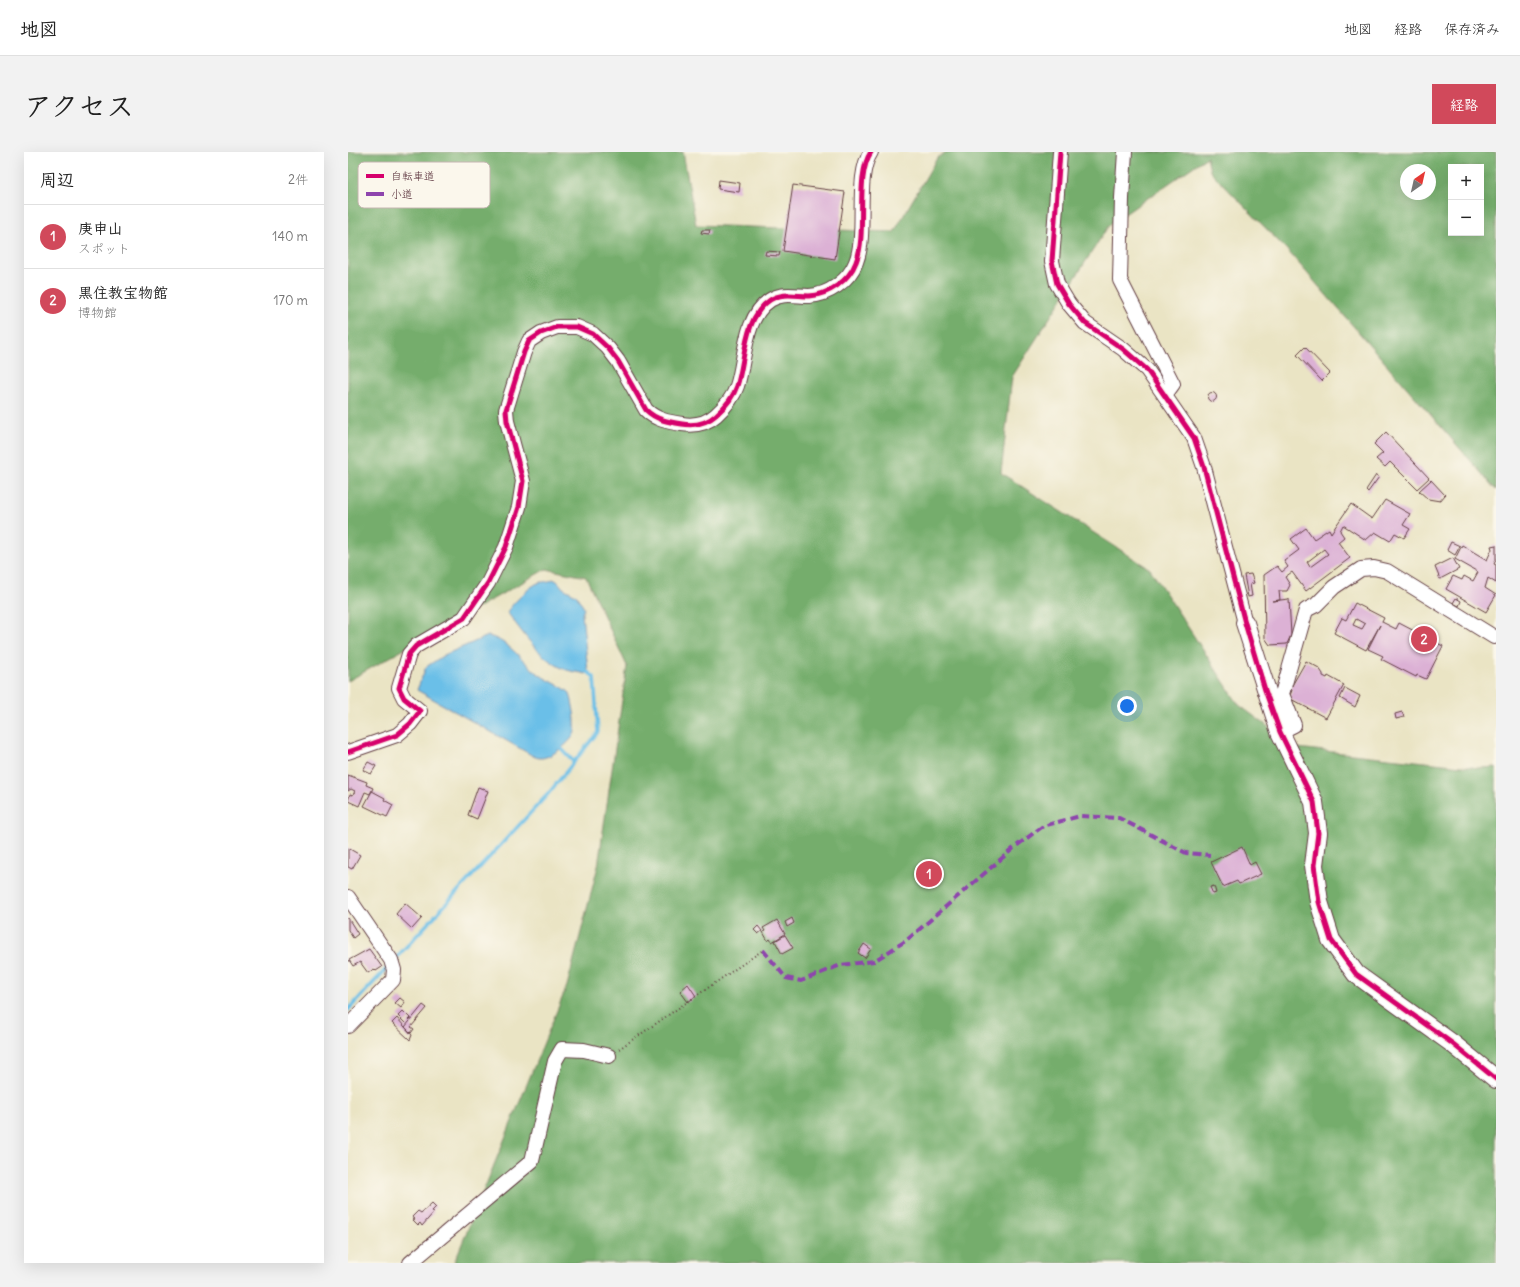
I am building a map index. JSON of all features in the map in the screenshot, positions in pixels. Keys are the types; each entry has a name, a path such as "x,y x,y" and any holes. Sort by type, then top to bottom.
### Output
{"street":[{"path":"348,752 397,735 410,724 420,711 404,698 399,688 409,654 416,646 464,618 488,584 506,547 519,507 522,481 507,421 506,410 524,352 529,341 541,333 557,327 577,327 593,334 608,348 646,410 652,416 666,421 691,426 702,424 711,419 730,400 737,386 750,330 761,308 770,300 782,295 810,296 829,291 846,278 856,262 859,247 865,166 871,152"},
{"path":"1060,152 1052,261 1057,284 1069,304 1086,323 1123,349 1147,370 1194,438 1204,467 1245,623 1280,732 1314,802 1318,833 1314,865 1319,902 1331,940 1356,974 1453,1044 1496,1079"},
{"path":"1125,152 1122,198 1120,280 1173,384 1165,395"},
{"path":"1280,732 1294,725 1282,694 1306,610 1316,605 1334,588 1361,569 1374,568 1387,571 1494,637"},
{"path":"348,897 392,964 393,980 348,1026"},
{"path":"410,1263 532,1161 555,1061 562,1049 584,1050 609,1056"}],"path":[{"path":"609,1056 763,950"}],"green space":[{"path":"348,152 683,152 696,225 894,232 937,158 946,152 1496,152 1496,490 1287,250 1210,171 1207,157 1109,225 1012,377 1001,473 1150,569 1239,705 1297,748 1480,768 1496,767 1496,1263 454,1263 567,986 598,866 627,666 586,577 546,569 348,681"}],"water":[{"path":"553,579 563,588 576,595 584,608 582,614 588,671 586,674 564,669 539,652 507,612 530,588 538,583"},
{"path":"488,636 510,647 540,675 570,693 575,716 574,735 571,740 561,749 550,756 538,758 417,690 426,667 444,655"}],"building":[{"path":"719,180 740,183 739,192 718,189"},
{"path":"793,185 845,192 835,259 783,251"},
{"path":"702,230 710,230 709,234 701,233"},
{"path":"766,251 780,252 779,256 765,255"},
{"path":"1305,347 1330,373 1322,381 1297,355"},
{"path":"1210,393 1214,393 1216,397 1214,401 1210,401 1208,399 1208,395"},
{"path":"1386,432 1429,478 1417,489 1390,462 1385,467 1376,459 1383,453 1374,444"},
{"path":"1376,475 1379,477 1368,492 1366,490"},
{"path":"1431,480 1445,495 1440,501 1428,499 1419,491"},
{"path":"1385,500 1410,514 1403,525 1410,529 1404,538 1395,533 1390,541 1375,532 1366,540 1343,525 1340,531 1344,537 1338,542 1350,558 1306,591 1292,572 1285,577 1290,585 1287,591 1279,591 1280,600 1272,601 1289,599 1291,635 1287,644 1270,645 1265,638 1264,575 1277,566 1282,572 1288,567 1284,561 1299,550 1291,539 1306,528 1314,539 1329,529 1331,533 1351,504 1372,519","holes":["1324,549 1328,554 1310,567 1307,562"]},
{"path":"1451,542 1460,546 1455,555 1447,550"},
{"path":"1462,545 1487,560 1492,549 1491,546 1496,545 1496,560 1494,564 1496,565 1496,583 1488,578 1485,588 1496,595 1486,612 1446,589 1453,576 1462,580 1464,576 1473,581 1478,572 1455,559"},
{"path":"1453,558 1459,569 1440,579 1435,567"},
{"path":"1251,574 1254,583 1250,584 1252,596 1248,597 1244,575"},
{"path":"1456,598 1461,601 1459,606 1453,603"},
{"path":"1355,603 1384,618 1382,622 1396,629 1399,623 1443,646 1426,679 1417,675 1416,677 1381,659 1383,656 1368,649 1380,625 1366,650 1334,633 1342,618 1346,620","holes":["1356,619 1365,624 1362,629 1353,625"]},
{"path":"1306,661 1319,668 1323,676 1327,678 1328,676 1344,685 1326,718 1289,698 1292,690 1290,689"},
{"path":"1345,688 1360,696 1355,707 1340,698"},
{"path":"1402,712 1404,717 1396,719 1395,714"},
{"path":"368,762 376,766 371,774 363,770"},
{"path":"348,775 367,782 366,785 373,788 370,794 365,792 359,806 348,801 350,794 353,795 355,791 351,789 348,791"},
{"path":"478,787 488,791 477,819 468,815"},
{"path":"372,791 385,798 384,800 393,805 387,817 364,806"},
{"path":"1242,847 1250,865 1255,862 1261,874 1239,884 1237,881 1223,887 1211,862"},
{"path":"348,848 360,855 352,869 348,867"},
{"path":"1214,886 1216,893 1213,894 1210,887"},
{"path":"405,903 422,918 412,929 396,914"},
{"path":"348,918 358,934 353,938 348,930"},
{"path":"792,918 794,923 787,927 785,922"},
{"path":"777,920 785,934 772,942 770,939 768,941 763,932 765,931 763,928"},
{"path":"758,926 762,931 758,934 754,930"},
{"path":"785,935 793,948 782,954 775,941"},
{"path":"864,944 871,949 865,958 858,953"},
{"path":"369,949 382,967 376,971 374,969 368,973 360,962 353,966 349,960"},
{"path":"688,984 696,996 688,1002 680,991"},
{"path":"400,998 405,1002 401,1008 395,1003"},
{"path":"423,1005 427,1008 411,1027 414,1029 411,1033 405,1027"},
{"path":"403,1011 410,1018 405,1023 398,1016"},
{"path":"397,1018 412,1035 410,1040 392,1023"},
{"path":"432,1203 436,1207 432,1211 434,1212 422,1226 420,1223 418,1225 412,1217 418,1211 421,1213"}],"waterway":[{"path":"394,960 548,794 598,732 594,677 584,669"},
{"path":"559,746 574,762"},
{"path":"348,1010 389,966"}],"marked path":[{"path":"763,950 786,978 801,981 841,965 874,961 907,940 1015,847 1043,826 1080,816 1119,818 1186,853 1210,855"}],"cycle path":[{"path":"348,752 397,735 410,724 420,711 404,698 399,688 409,654 416,646 464,618 488,583 506,547 519,507 523,481 507,421 506,410 524,352 529,341 541,333 557,327 577,327 593,334 608,348 618,361 646,410 654,416 663,420 691,425 708,420 716,415 726,405 737,386 750,328 761,308 770,300 779,296 809,296 823,293 837,286 853,269 859,250 861,236 863,176 866,163 871,152"},
{"path":"1060,152 1052,261 1057,284 1069,304 1085,323 1123,349 1147,370 1194,438 1204,467 1245,623 1265,690 1280,732 1314,802 1318,833 1314,865 1319,902 1331,940 1356,974 1453,1044 1496,1079"}],"place":[{"name":"黒住教宝物館","path":"1424,639"},
{"name":"庚申山","path":"929,874"}]}
